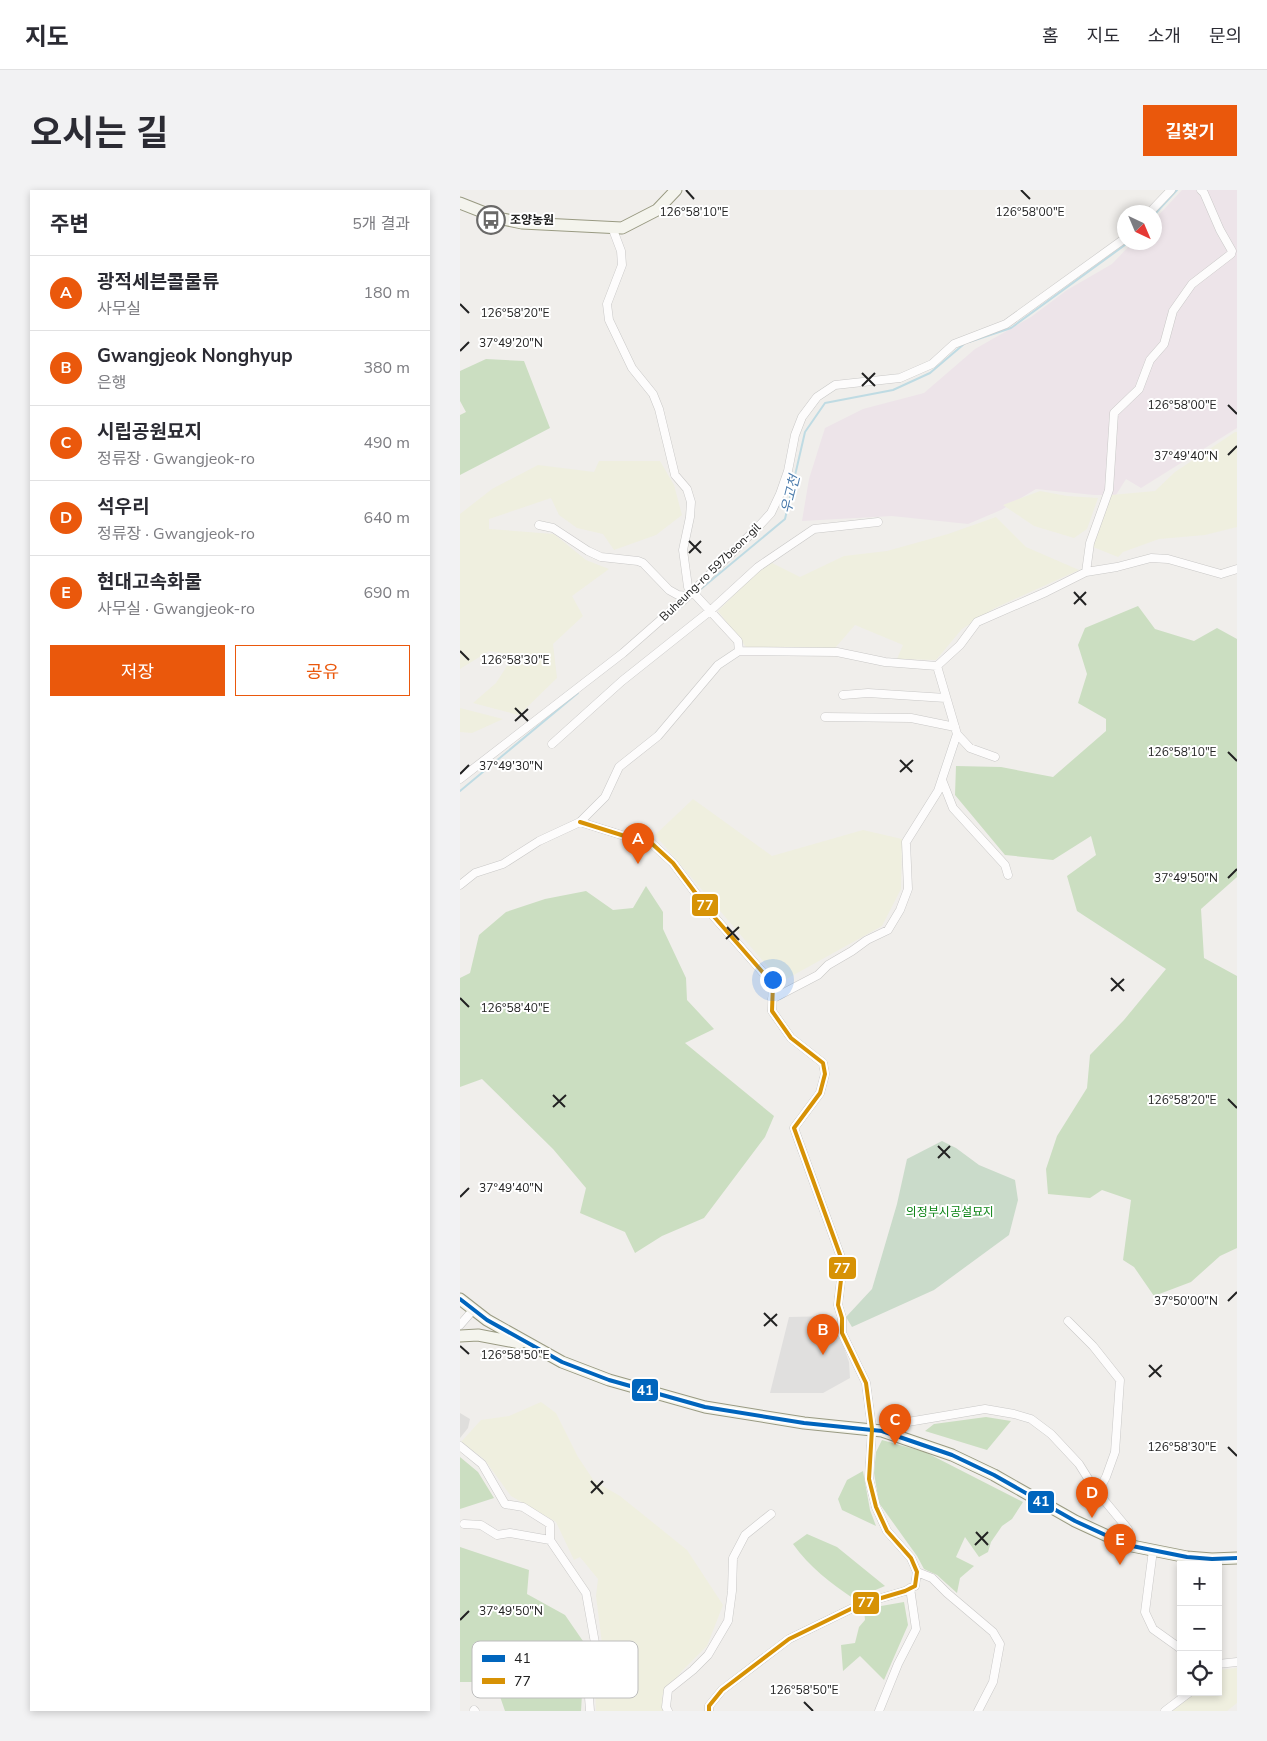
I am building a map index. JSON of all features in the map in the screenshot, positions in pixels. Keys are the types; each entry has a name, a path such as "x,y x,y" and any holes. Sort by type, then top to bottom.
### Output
{"main road":[{"path":"460,203 498,218 522,223 622,228 658,210 676,190"},
{"path":"460,1299 473,1310 562,1362 609,1380 705,1407 804,1423 877,1430 952,1455 994,1475 1076,1521 1129,1545 1187,1557 1237,1558"},
{"path":"460,1306 473,1310"},
{"path":"460,1336 478,1335 494,1337 533,1346"}],"street":[{"path":"1157,205 1171,190"},
{"path":"1201,190 1232,251 1231,254 1237,261"},
{"path":"612,227 621,251 622,266 607,304 609,320 632,368 653,394 664,428 675,475 687,489 690,502 690,517 683,550 688,587 691,594 738,641 739,651"},
{"name":"Buheung-ro 597beon-gil","path":"460,779 623,653 691,594 771,513 788,471 795,435 802,417 816,397 835,385 900,378 932,364 954,344 1006,324 1117,245"},
{"path":"1086,572 1090,543 1109,490 1114,413 1139,389 1150,360 1164,344 1173,311 1192,284 1231,254"},
{"path":"552,744 622,681 758,567 814,530 878,522"},
{"path":"539,525 553,528 588,551 601,557 638,561 644,564 669,590 678,594 691,594"},
{"path":"460,885 475,873 503,864 539,841 580,822 605,797 619,767 658,736 718,665 739,651 837,652 885,662 937,666 960,645 977,622 1046,592 1086,572 1117,567 1151,558 1168,558 1221,574 1237,568"},
{"path":"937,666 956,731 970,748 995,756"},
{"path":"843,695 868,693 946,698"},
{"path":"825,717 911,718 956,731"},
{"path":"772,999 818,975 828,965 852,952 867,940 888,930 900,910 908,889 906,842 938,791 956,731"},
{"path":"942,780 953,808 1005,865 1008,875"},
{"path":"580,822 631,838 648,840 673,863 709,911 773,984 772,1011 791,1038 823,1064 825,1074 820,1093 794,1128 843,1263 838,1305 842,1318 842,1334 866,1382 877,1430 869,1479 876,1507 887,1531 911,1558 917,1572 916,1586 861,1604 789,1639 722,1690 709,1706 709,1711"},
{"path":"460,1325 473,1310"},
{"path":"1068,1321 1120,1380 1115,1452 1098,1492"},
{"path":"877,1430 896,1424 985,1409 1014,1414 1038,1423 1079,1464 1128,1530 1129,1545"},
{"path":"460,1446 482,1464 505,1504 524,1507 550,1524 550,1540 586,1593 595,1641"},
{"path":"668,1711 666,1707 668,1690 708,1655 728,1621 732,1591 733,1558 744,1535 771,1514"},
{"path":"464,1524 482,1525 497,1535 510,1533 550,1540"},
{"path":"1153,1550 1145,1612 1153,1629 1177,1646"},
{"path":"917,1572 932,1578 993,1632 1000,1644 993,1682 978,1711"},
{"path":"879,1711 898,1664 916,1629 910,1588"},
{"path":"1222,1664 1237,1662"},
{"path":"1165,1711 1185,1696"},
{"path":"589,1698 590,1711"}],"shaded area":[{"path":"1182,190 1237,190 1237,428 1141,488 1126,479 1116,495 1094,495 1036,489 1001,510 968,524 892,516 802,521 809,479 825,428 863,409 924,393 975,349 1031,317 1067,290 1112,264 1125,250 1162,250 1162,211"},
{"path":"833,1316 849,1362 850,1378 823,1393 770,1393 789,1317"},
{"path":"460,1413 470,1419 468,1428 460,1438"}],"green space":[{"path":"486,359 524,361 550,428 460,475 460,415 466,412 460,401 460,371"},
{"path":"1237,432 1237,527 1205,535 1159,539 1123,552 1118,557 1093,547 1111,495 1155,491 1175,472"},
{"path":"599,461 660,461 674,485 682,515 656,535 614,550 603,534 577,528 559,515 551,498 489,519 489,529 554,534 586,560 609,569 572,596 583,616 553,644 557,678 519,715 473,703 496,683 514,655 489,651 460,669 460,514 492,489 538,465 594,472"},
{"path":"1040,491 1067,496 1098,498 1087,529 1074,538 1034,526 1003,505"},
{"path":"996,517 1026,547 1079,570 995,608 962,629 936,660 897,659 903,645 855,625 835,648 746,647 718,611 768,561 800,577 844,556 887,551 948,534"},
{"path":"1138,606 1155,629 1194,641 1217,628 1237,639 1237,877 1201,909 1204,958 1237,976 1237,1248 1220,1256 1191,1282 1154,1296 1134,1267 1123,1260 1131,1200 1102,1190 1090,1198 1048,1194 1046,1169 1057,1136 1087,1088 1090,1055 1124,1020 1166,969 1077,911 1067,876 1096,855 1091,836 1053,860 1005,855 955,795 956,766 1001,767 1053,777 1106,731 1106,719 1078,703 1087,674 1078,645 1085,628"},
{"path":"460,708 503,719 472,733 460,732"},
{"path":"693,799 772,856 863,830 902,839 901,889 882,926 781,982 655,835"},
{"path":"646,886 663,912 663,929 686,978 687,1000 714,1029 685,1043 774,1116 765,1137 704,1218 662,1236 635,1253 625,1232 580,1213 586,1188 553,1149 482,1079 460,1087 460,978 470,973 479,935 506,912 545,899 586,891 613,910 633,908"},
{"name":"의정부시공설묘지","path":"942,1141 956,1148 979,1165 1015,1180 1018,1200 1009,1235 934,1290 852,1327 846,1317 872,1289 897,1204 907,1159"},
{"path":"541,1402 556,1413 578,1457 594,1481 620,1496 687,1550 723,1605 707,1646 681,1672 662,1696 666,1711 596,1711 596,1698 638,1698 638,1641 602,1641 596,1596 598,1579 580,1557 574,1560 556,1522 511,1496 484,1459 461,1442 481,1420 509,1416"},
{"path":"986,1417 1011,1421 987,1450 925,1431 934,1424"},
{"path":"882,1440 925,1452 1023,1502 1012,1519 1002,1526 991,1542 988,1552 979,1557 965,1537 956,1557 974,1566 960,1578 957,1593 937,1575 924,1569 917,1556 879,1503 874,1473 876,1452"},
{"path":"460,1457 478,1472 494,1498 460,1509"},
{"path":"863,1471 870,1510 876,1526 842,1510 838,1499 847,1480"},
{"path":"807,1534 837,1547 885,1586 854,1599 813,1567 793,1544"},
{"path":"460,1547 529,1570 527,1594 565,1615 583,1641 472,1641 472,1682 460,1682"},
{"path":"904,1602 908,1625 884,1680 860,1656 843,1671 841,1645 855,1643 859,1627 865,1620 864,1609"},
{"path":"1237,1668 1237,1703 1227,1711 1172,1711 1192,1696 1222,1696 1222,1670"},
{"path":"501,1698 582,1698 581,1711 505,1711"}],"waterway":[{"name":"우고천","path":"1162,206 1177,190"},
{"name":"우고천","path":"969,342 1011,328 1118,250"},
{"name":"우고천","path":"696,593 785,519 805,432 825,403 893,390 930,373 964,344"},
{"name":"우고천","path":"460,791 578,693"}],"transit line":[{"name":"77","path":"580,822 631,838 648,840 673,863 709,911 773,984 772,1011 791,1038 823,1063 825,1074 820,1093 794,1128 843,1263 838,1305 842,1318 842,1333 866,1383 872,1429 869,1479 876,1507 887,1531 911,1558 917,1572 915,1586 905,1591 861,1604 789,1639 722,1690 709,1706 709,1711"},
{"name":"41","path":"460,1299 487,1320 562,1362 609,1380 705,1407 804,1423 882,1431 952,1455 994,1475 1075,1521 1127,1545 1187,1557 1237,1558"}],"place":[{"name":"조양농원","path":"491,220"},
{"name":"광적세븐콜물류","path":"638,864"},
{"name":"Gwangjeok Nonghyup","path":"823,1355"},
{"name":"시립공원묘지","path":"895,1445"},
{"name":"석우리","path":"1092,1518"},
{"name":"현대고속화물","path":"1120,1565"}]}
